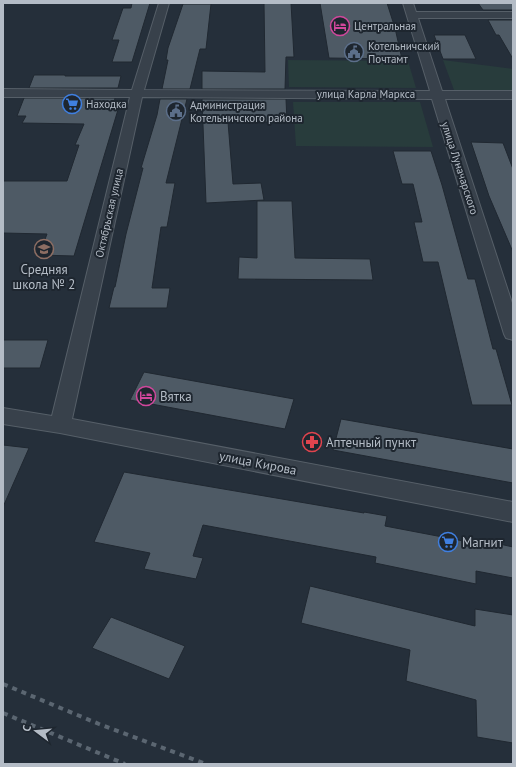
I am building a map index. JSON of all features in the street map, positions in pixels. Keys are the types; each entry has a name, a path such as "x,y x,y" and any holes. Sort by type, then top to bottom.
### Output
{"street":[{"name":"Октябрьская улица","path":"60,425 137,93 164,3"},
{"name":"улица Луначарского","path":"408,3 513,334"},
{"path":"412,15 513,15"},
{"name":"улица Карла Маркса","path":"3,93 513,95"},
{"name":"улица Кирова","path":"3,416 60,425 513,512"}],"green space":[{"path":"288,60 408,61 416,88 289,87"},
{"path":"443,60 513,69 513,91 454,90"},
{"path":"293,102 420,102 433,147 296,146"}],"building":[{"path":"132,3 150,3 132,62 112,62 119,40 112,40 123,8 131,8"},
{"path":"264,3 291,3 294,57 286,57 285,89 202,89 202,71 265,72"},
{"path":"320,3 387,3 395,28 402,59 329,58"},
{"path":"478,3 513,3 513,10 483,10"},
{"path":"183,4 211,4 206,49 200,49 190,89 162,89 168,60 166,60 168,48"},
{"path":"488,20 513,20 513,59 499,35 496,35"},
{"path":"434,35 465,35 476,59 443,59"},
{"path":"34,75 121,76 118,88 29,88"},
{"path":"24,98 115,98 114,103 120,103 74,256 39,255 47,234 3,233 3,181 67,181 79,145 75,145 84,124 22,123 26,116 17,116"},
{"path":"160,99 187,99 166,183 175,183 167,227 161,227 152,288 170,288 167,308 109,308 143,168 141,168 157,115"},
{"path":"202,99 286,99 287,122 228,122 233,184 261,183 264,200 206,203"},
{"path":"471,142 503,143 513,169 513,252 489,196"},
{"path":"393,151 431,151 468,279 475,279 493,349 496,349 512,405 472,405 438,262 423,262 414,222 422,222 413,184 402,184"},
{"path":"257,201 292,201 295,258 370,259 373,280 238,279 239,257 257,258"},
{"path":"3,340 48,340 40,368 3,368"},
{"path":"144,372 294,399 285,429 130,400"},
{"path":"341,419 513,449 513,483 333,450"},
{"path":"3,445 29,448 3,507"},
{"path":"124,472 387,516 385,526 495,547 495,543 513,547 513,578 476,571 476,584 375,563 376,557 203,525 193,556 203,558 196,579 144,569 150,553 94,542"},
{"path":"310,586 475,626 475,609 513,615 513,743 477,737 476,700 406,681 410,650 301,623"},
{"path":"111,617 185,646 169,679 92,648"}],"railway":[{"path":"3,684 99,724 206,764"},
{"path":"3,713 125,764"}],"place":[{"name":"Центральная","path":"340,26"},
{"name":"Котельничский Почтамт","path":"354,52"},
{"name":"Находка","path":"72,104"},
{"name":"Администрация Котельничского района","path":"176,111"},
{"name":"Средняя школа № 2","path":"44,249"},
{"name":"Вятка","path":"146,396"},
{"name":"Аптечный пункт","path":"312,442"},
{"name":"Магнит","path":"448,542"}]}
